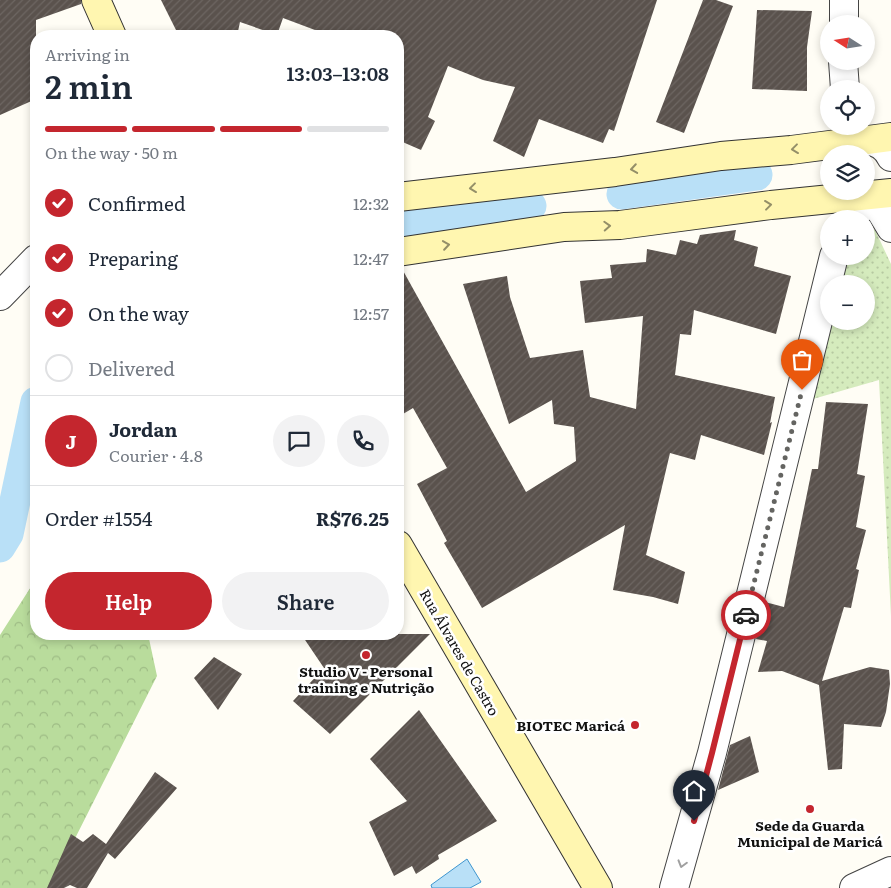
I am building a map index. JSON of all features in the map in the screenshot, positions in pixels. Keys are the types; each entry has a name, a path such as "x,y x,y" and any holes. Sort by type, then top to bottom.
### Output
{"street":[{"path":"96,0 109,30"},
{"path":"844,0 844,15"},
{"path":"404,196 615,172 721,156 791,150 853,140 891,137"},
{"path":"853,140 878,143 885,148 891,157"},
{"path":"859,210 876,189"},
{"path":"876,189 891,228"},
{"path":"404,251 564,228 620,225 876,189"},
{"path":"0,296 30,265"},
{"path":"674,888 712,753 832,265"},
{"name":"Rua Álvares de Castro","path":"404,556 598,888"},
{"path":"854,888 891,871"}],"green space":[{"path":"875,230 891,264 891,616 879,380 813,399 830,330 875,330 875,275 844,275 846,265 875,265"},
{"path":"30,588 30,640 149,640 157,676 50,888 0,888 0,635"}],"water":[{"path":"467,859 481,882 470,888 432,888 431,885"}],"building":[{"path":"0,0 81,0 81,4 36,20 36,30 30,30 30,102 0,115"},
{"path":"161,0 657,0 614,131 609,129 603,143 539,119 524,157 493,141 515,87 483,80 448,66 428,117 435,121 421,150 404,143 404,30 315,30 283,18 279,30 263,30 240,22 238,30 176,30"},
{"path":"703,0 716,0 733,6 684,133 656,122"},
{"path":"757,10 812,11 807,47 807,91 752,89"},
{"path":"736,230 734,240 758,247 754,266 791,276 776,334 694,310 691,335 680,334 675,375 775,397 770,423 772,422 764,455 701,435 695,460 670,453 646,555 685,572 678,604 653,597 613,590 625,525 482,608 444,543 447,541 417,484 447,468 413,408 404,413 404,272 526,492 576,461 574,427 554,424 552,400 509,424 463,284 507,276 510,297 530,358 583,350 590,397 636,409 643,316 585,323 580,281 612,278 610,265 646,262 647,249 676,255 680,240 697,244 700,235"},
{"path":"826,402 868,404 857,474 865,476 856,527 866,530 856,569 859,570 851,608 844,607 822,681 870,667 889,670 890,684 886,712 881,727 844,724 842,769 828,770 819,685 782,671 758,672 767,641 756,639 765,602 784,607 812,469 818,469"},
{"path":"404,634 430,634 330,734 293,701 324,668 305,640 404,640"},
{"path":"214,657 242,674 218,710 194,678"},
{"path":"419,710 497,821 438,855 439,859 416,874 412,866 394,876 369,822 407,801 370,759"},
{"path":"750,736 759,772 718,790 730,745"},
{"path":"155,772 177,788 115,859 108,853 87,888 77,888 70,885 64,888 47,888 71,834 83,842 93,834 106,844"}],"waterway":[{"path":"622,194 757,175"},
{"path":"404,222 531,206"},
{"path":"0,547 8,534 30,430"}],"way so far":[{"path":"746,615 802,390"}],"place":[{"name":"Studio V - Personal training e Nutrição","path":"366,655"},
{"name":"BIOTEC Maricá","path":"635,725"},
{"name":"Sede da Guarda Municipal de Maricá","path":"810,809"}],"route":[{"path":"694,821 746,615"}]}
